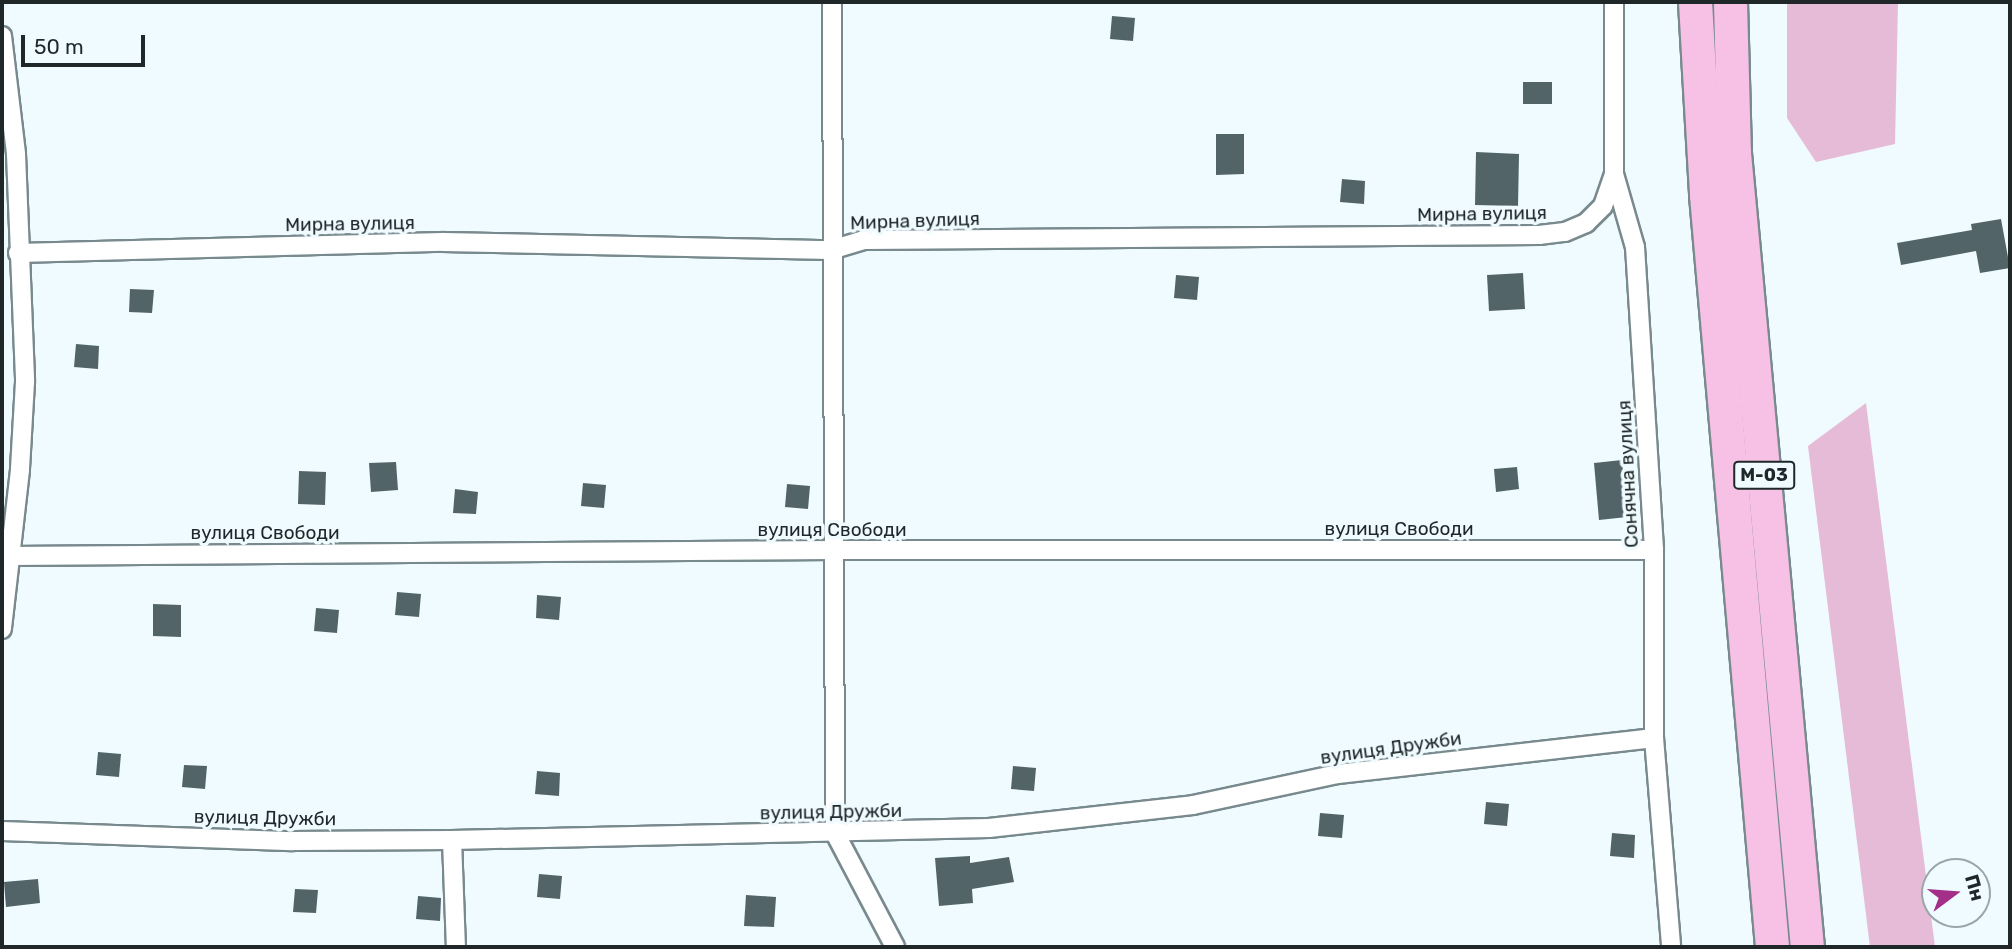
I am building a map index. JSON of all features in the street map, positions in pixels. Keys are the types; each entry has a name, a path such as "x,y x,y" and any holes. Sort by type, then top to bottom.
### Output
{"highway":[{"name":"М-03","path":"1695,2 1707,208 1772,947"},
{"name":"М-03","path":"1730,2 1734,153 1807,947"}],"street":[{"path":"832,2 835,833 895,947"},
{"name":"Сонячна вулиця","path":"1614,2 1614,174 1635,247 1654,550 1654,737 1671,947"},
{"path":"2,36 16,153 25,382 2,629"},
{"name":"Мирна вулиця","path":"18,253 443,242 831,250 863,240 1554,234 1576,228 1595,215 1608,196 1614,174"},
{"name":"вулиця Свободи","path":"10,556 833,550 1654,550"},
{"name":"вулиця Дружби","path":"2,831 293,841 835,833 989,828 1193,805 1338,774 1654,737"},
{"path":"452,840 456,947"}],"shaded area":[{"path":"1787,2 1898,2 1895,144 1816,162 1787,118"},
{"path":"1866,403 1924,858 1921,858 1921,928 1933,928 1935,947 1870,947 1808,446"}],"building":[{"path":"1112,16 1135,18 1133,41 1110,39"},
{"path":"1523,82 1552,82 1552,104 1523,104"},
{"path":"1216,134 1244,134 1244,174 1216,175"},
{"path":"1476,152 1519,154 1518,206 1475,205"},
{"path":"1342,179 1365,181 1364,204 1340,202"},
{"path":"2001,219 2010,268 1980,273 1976,251 1901,265 1897,243 1972,230 1971,224"},
{"path":"1523,273 1525,309 1489,311 1487,275"},
{"path":"1176,275 1199,277 1197,300 1174,298"},
{"path":"130,289 154,290 152,313 129,312"},
{"path":"76,344 99,346 98,369 74,367"},
{"path":"1622,460 1627,517 1599,520 1594,463"},
{"path":"396,462 398,490 371,492 369,463"},
{"path":"1517,467 1519,489 1496,492 1494,469"},
{"path":"299,471 326,472 325,505 298,504"},
{"path":"583,483 606,485 604,508 581,506"},
{"path":"787,484 810,486 808,509 785,507"},
{"path":"455,489 478,492 476,514 453,513"},
{"path":"397,592 421,594 419,617 395,615"},
{"path":"537,595 561,597 559,620 536,618"},
{"path":"153,604 181,605 181,637 153,636"},
{"path":"316,608 339,610 337,633 314,631"},
{"path":"98,752 121,754 119,777 96,775"},
{"path":"184,765 207,766 205,789 182,787"},
{"path":"1013,766 1036,768 1034,791 1011,789"},
{"path":"537,771 560,773 559,796 535,794"},
{"path":"1486,802 1509,804 1507,826 1484,824"},
{"path":"1320,813 1344,815 1342,838 1318,836"},
{"path":"1612,833 1635,835 1634,858 1610,856"},
{"path":"970,856 970,863 1009,857 1014,882 972,889 973,903 939,906 935,858"},
{"path":"539,874 562,876 560,899 537,897"},
{"path":"38,879 40,903 6,907 4,882"},
{"path":"295,889 318,890 316,913 293,912"},
{"path":"746,895 776,897 774,927 744,926"},
{"path":"418,896 441,898 440,921 416,919"}]}
